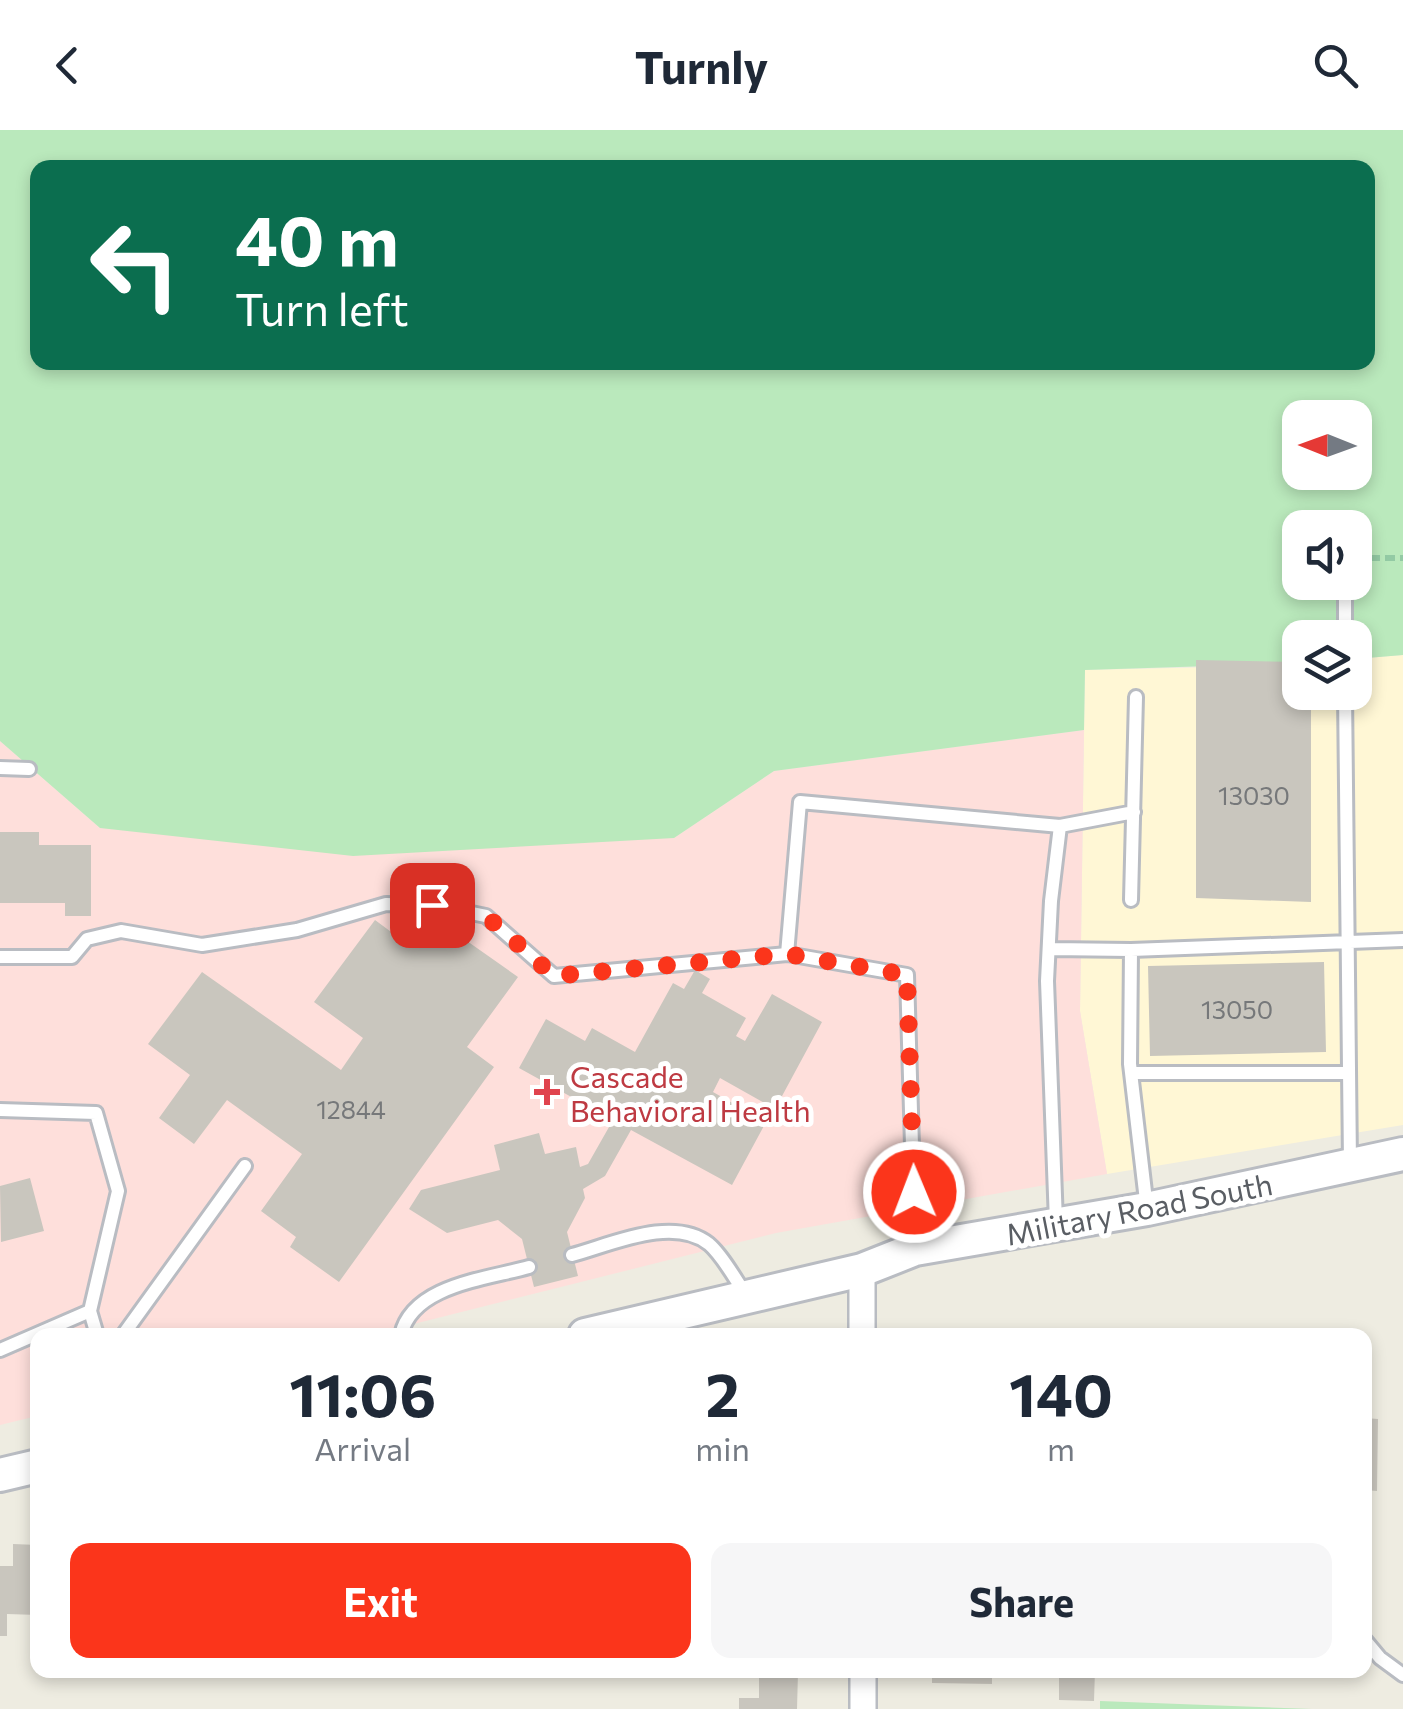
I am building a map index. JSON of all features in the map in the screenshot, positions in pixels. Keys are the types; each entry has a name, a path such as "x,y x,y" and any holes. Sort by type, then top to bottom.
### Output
{"street":[{"name":"Military Road South","path":"615,1328 862,1270 915,1249 1146,1209 1403,1154"},
{"path":"862,1270 862,1328"},
{"path":"0,1476 30,1468"},
{"path":"863,1678 863,1709"}],"lane":[{"path":"1132,900 1136,697"},
{"path":"1345,710 1350,1166"},
{"path":"0,768 29,769"},
{"path":"787,954 800,802 1060,826 1134,812"},
{"path":"1056,1225 1048,981 1050,901 1060,826"},
{"path":"0,957 72,957 87,939 122,932 202,944 298,930 386,904 432,905 486,916 554,976 787,954 907,975 915,1249"},
{"path":"1051,950 1403,940"},
{"path":"1131,950 1131,1073 1146,1209"},
{"path":"1131,1073 1348,1073"},
{"path":"0,1110 96,1113 118,1192 90,1311 94,1328"},
{"path":"128,1328 245,1166"},
{"path":"572,1255 662,1232 688,1234 709,1244 748,1297"},
{"path":"403,1328 405,1318 438,1292 530,1267"},
{"path":"51,1328 90,1311"},
{"path":"0,1350 30,1337"},
{"path":"1372,1648 1403,1675"}],"path":[{"path":"1372,558 1403,558"}],"shaded area":[{"path":"1403,655 1403,1125 1107,1174 1080,1011 1085,670 1262,666 1282,680 1282,710 1372,710 1372,658"},
{"name":"Cascade Behavioral Health","path":"1084,730 1080,1011 1107,1174 776,1233 398,1328 30,1328 30,1418 0,1425 0,741 100,828 674,838 774,771"}],"green space":[{"path":"0,130 1403,130 1403,655 1372,658 1372,620 1282,620 1282,664 1085,670 1084,730 774,771 674,838 353,856 100,828 0,741"},
{"path":"1100,1701 1312,1709 1100,1709"}],"building":[{"path":"1196,660 1282,662 1282,710 1311,710 1311,902 1196,898"},
{"path":"0,832 39,832 39,845 91,845 91,916 65,916 65,903 0,903"},
{"path":"418,919 441,935 447,927 518,977 467,1047 494,1067 339,1282 290,1247 296,1237 261,1211 302,1154 227,1100 194,1144 159,1118 190,1075 148,1044 202,972 341,1070 363,1038 314,1002 375,920 402,940"},
{"path":"1324,962 1326,1052 1150,1056 1148,966"},
{"path":"695,970 710,979 702,993 746,1018 736,1036 745,1041 772,994 822,1022 775,1109 720,1078 713,1092 766,1122 732,1185 631,1130 605,1176 583,1189 585,1198 567,1232 578,1276 534,1287 522,1239 498,1220 447,1233 409,1209 421,1190 500,1170 494,1145 539,1133 545,1154 576,1147 580,1167 588,1164 613,1120 519,1068 546,1019 585,1041 592,1028 635,1052 673,983 684,989"},
{"path":"30,1178 44,1231 1,1242 0,1186"},
{"path":"1372,1419 1378,1419 1377,1491 1372,1491"},
{"path":"13,1544 30,1545 30,1615 7,1614 7,1636 0,1636 0,1566 13,1566"},
{"path":"759,1678 798,1678 797,1709 739,1709 739,1698 759,1698"},
{"path":"932,1678 992,1678 992,1684 932,1683"},
{"path":"1059,1678 1095,1678 1094,1701 1059,1700"}],"place":[{"name":"Cascade Behavioral Health","path":"547,1092"}],"route":[{"path":"432,905 486,916 554,976 787,954 907,975 914,1192"}]}
